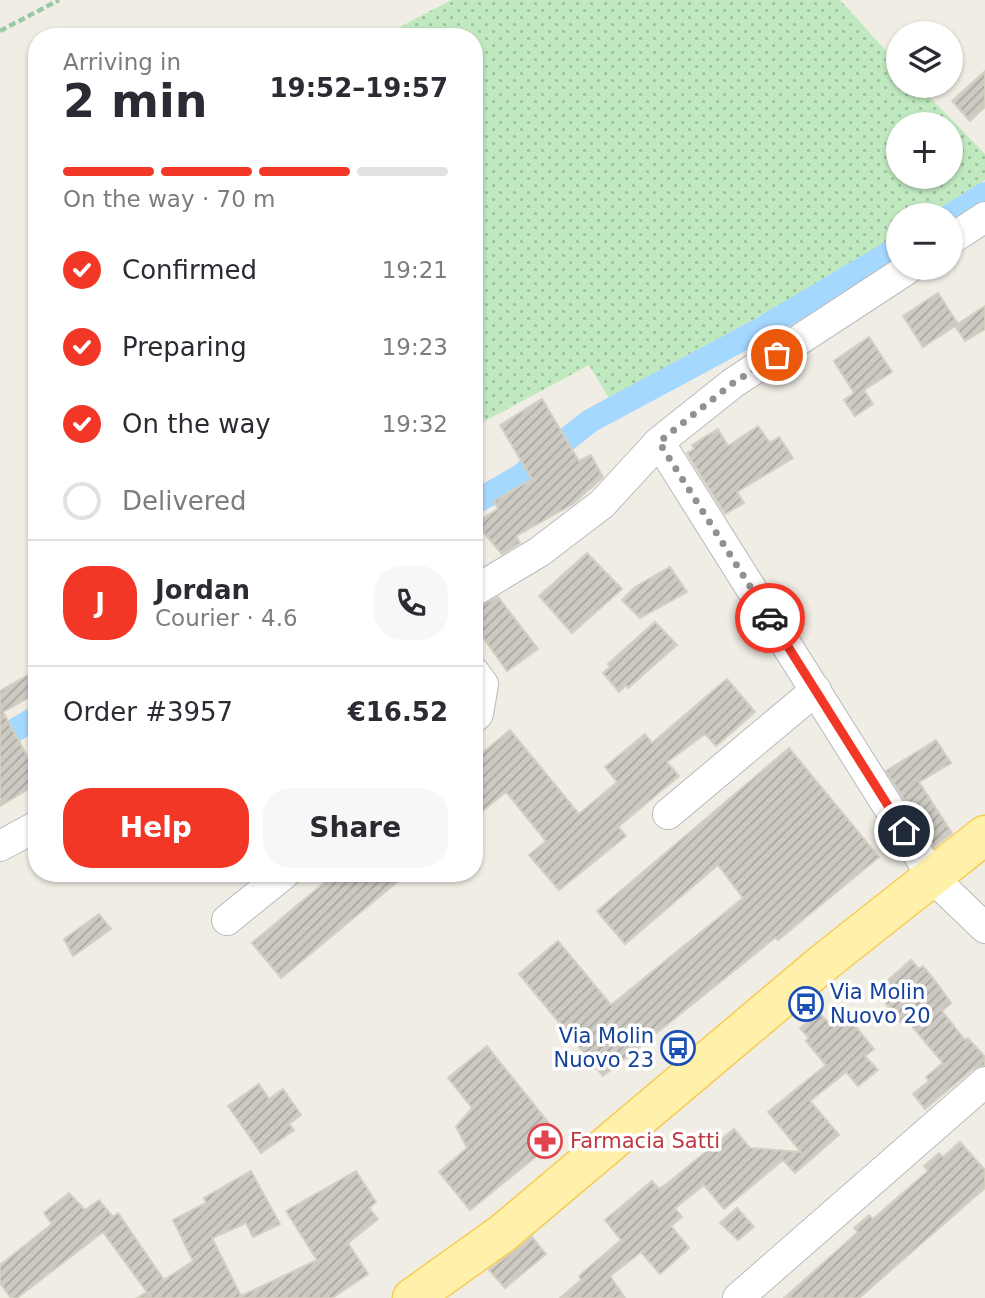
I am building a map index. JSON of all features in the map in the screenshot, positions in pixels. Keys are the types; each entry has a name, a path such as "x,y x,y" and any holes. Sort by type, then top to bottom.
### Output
{"main road":[{"path":"412,1298 503,1233 822,964 985,835"}],"street":[{"path":"963,231 985,216"},
{"path":"483,586 539,552 602,504 659,442 733,383 891,280"},
{"path":"659,442 933,878 985,928"},
{"path":"668,814 816,690"},
{"path":"0,846 28,831"},
{"path":"227,920 274,882"},
{"path":"738,1298 985,1082"}],"path":[{"path":"0,31 59,0"}],"green space":[{"path":"451,0 840,0 886,51 886,98 931,98 944,112 886,112 886,189 963,189 963,131 985,154 985,180 950,203 886,203 886,243 830,278 609,398 589,365 483,422 483,28 398,28"}],"building":[{"path":"985,71 985,107 970,121 952,101 963,98 963,91"},
{"path":"938,293 958,324 923,347 903,316"},
{"path":"985,306 985,329 965,341 955,326"},
{"path":"869,337 892,372 864,390 873,404 855,416 844,400 854,393 834,361"},
{"path":"542,399 579,461 591,455 603,477 573,504 516,536 520,543 502,554 483,532 483,518 498,509 494,501 532,479 500,425"},
{"path":"758,426 770,443 779,437 793,458 737,492 744,503 725,514 687,453 694,449 692,445 718,429 728,446"},
{"path":"587,553 622,589 572,633 539,596"},
{"path":"670,567 687,592 640,618 622,600 635,587"},
{"path":"498,597 538,649 507,671 483,638 483,604"},
{"path":"655,622 677,645 628,688 626,685 619,692 603,673 610,667 608,664"},
{"path":"28,675 28,698 3,712 28,758 28,789 0,806 0,691"},
{"path":"727,679 755,712 716,746 705,734 667,762 679,776 618,827 626,836 559,890 529,855 546,841 506,792 483,811 483,752 510,730 579,814 617,782 605,767 645,734 652,743"},
{"path":"936,740 951,763 919,782 952,833 934,847 886,771"},
{"path":"789,748 879,857 778,940 776,937 603,1076 519,974 558,941 611,1005 743,898 718,865 625,944 597,911"},
{"path":"325,882 397,882 281,978 252,943"},
{"path":"99,914 111,929 73,956 64,939"},
{"path":"911,960 919,969 923,966 939,986 951,1003 942,1011 965,1040 968,1038 985,1057 985,1065 973,1069 925,1109 913,1094 929,1081 926,1077 943,1063 905,1018 900,1022 876,991"},
{"path":"842,1010 874,1049 865,1056 878,1070 858,1086 846,1072 810,1101 839,1135 795,1173 783,1160 724,1209 704,1185 675,1208 682,1217 671,1226 689,1248 660,1274 641,1252 610,1276 625,1298 560,1298 581,1280 579,1276 621,1240 605,1220 652,1181 659,1189 669,1182 734,1129 750,1148 801,1152 768,1112 826,1065 806,1041 809,1038 800,1028 819,1013 828,1022"},
{"path":"487,1046 560,1137 470,1210 439,1172 467,1148 456,1127 472,1108 448,1078"},
{"path":"259,1084 269,1099 283,1089 301,1115 289,1124 294,1130 261,1153 228,1106"},
{"path":"960,1142 985,1170 985,1188 859,1298 784,1298 858,1232 854,1228 869,1215 873,1219 928,1171 924,1166 939,1153 943,1157"},
{"path":"251,1171 280,1224 253,1237 246,1223 212,1238 241,1296 317,1260 286,1211 356,1171 376,1202 369,1208 378,1219 348,1243 368,1274 332,1298 137,1298 147,1292 103,1232 17,1298 11,1298 0,1283 0,1265 52,1224 44,1213 69,1193 85,1210 99,1200 113,1217 118,1213 164,1280 193,1261 173,1220 206,1203 204,1198"},
{"path":"737,1208 754,1227 738,1240 720,1223"},
{"path":"532,1237 546,1254 505,1288 489,1270"}],"waterway":[{"path":"963,208 985,194"},
{"path":"483,498 519,477 590,421 763,328 886,255"},
{"path":"0,739 28,722"}],"way so far":[{"path":"770,618 659,442 733,383 777,355"}],"place":[{"name":"Via Molin Nuovo 20","path":"806,1004"},
{"name":"Via Molin Nuovo 23","path":"678,1048"},
{"name":"Farmacia Satti","path":"545,1141"}],"route":[{"path":"770,618 904,831"}]}
